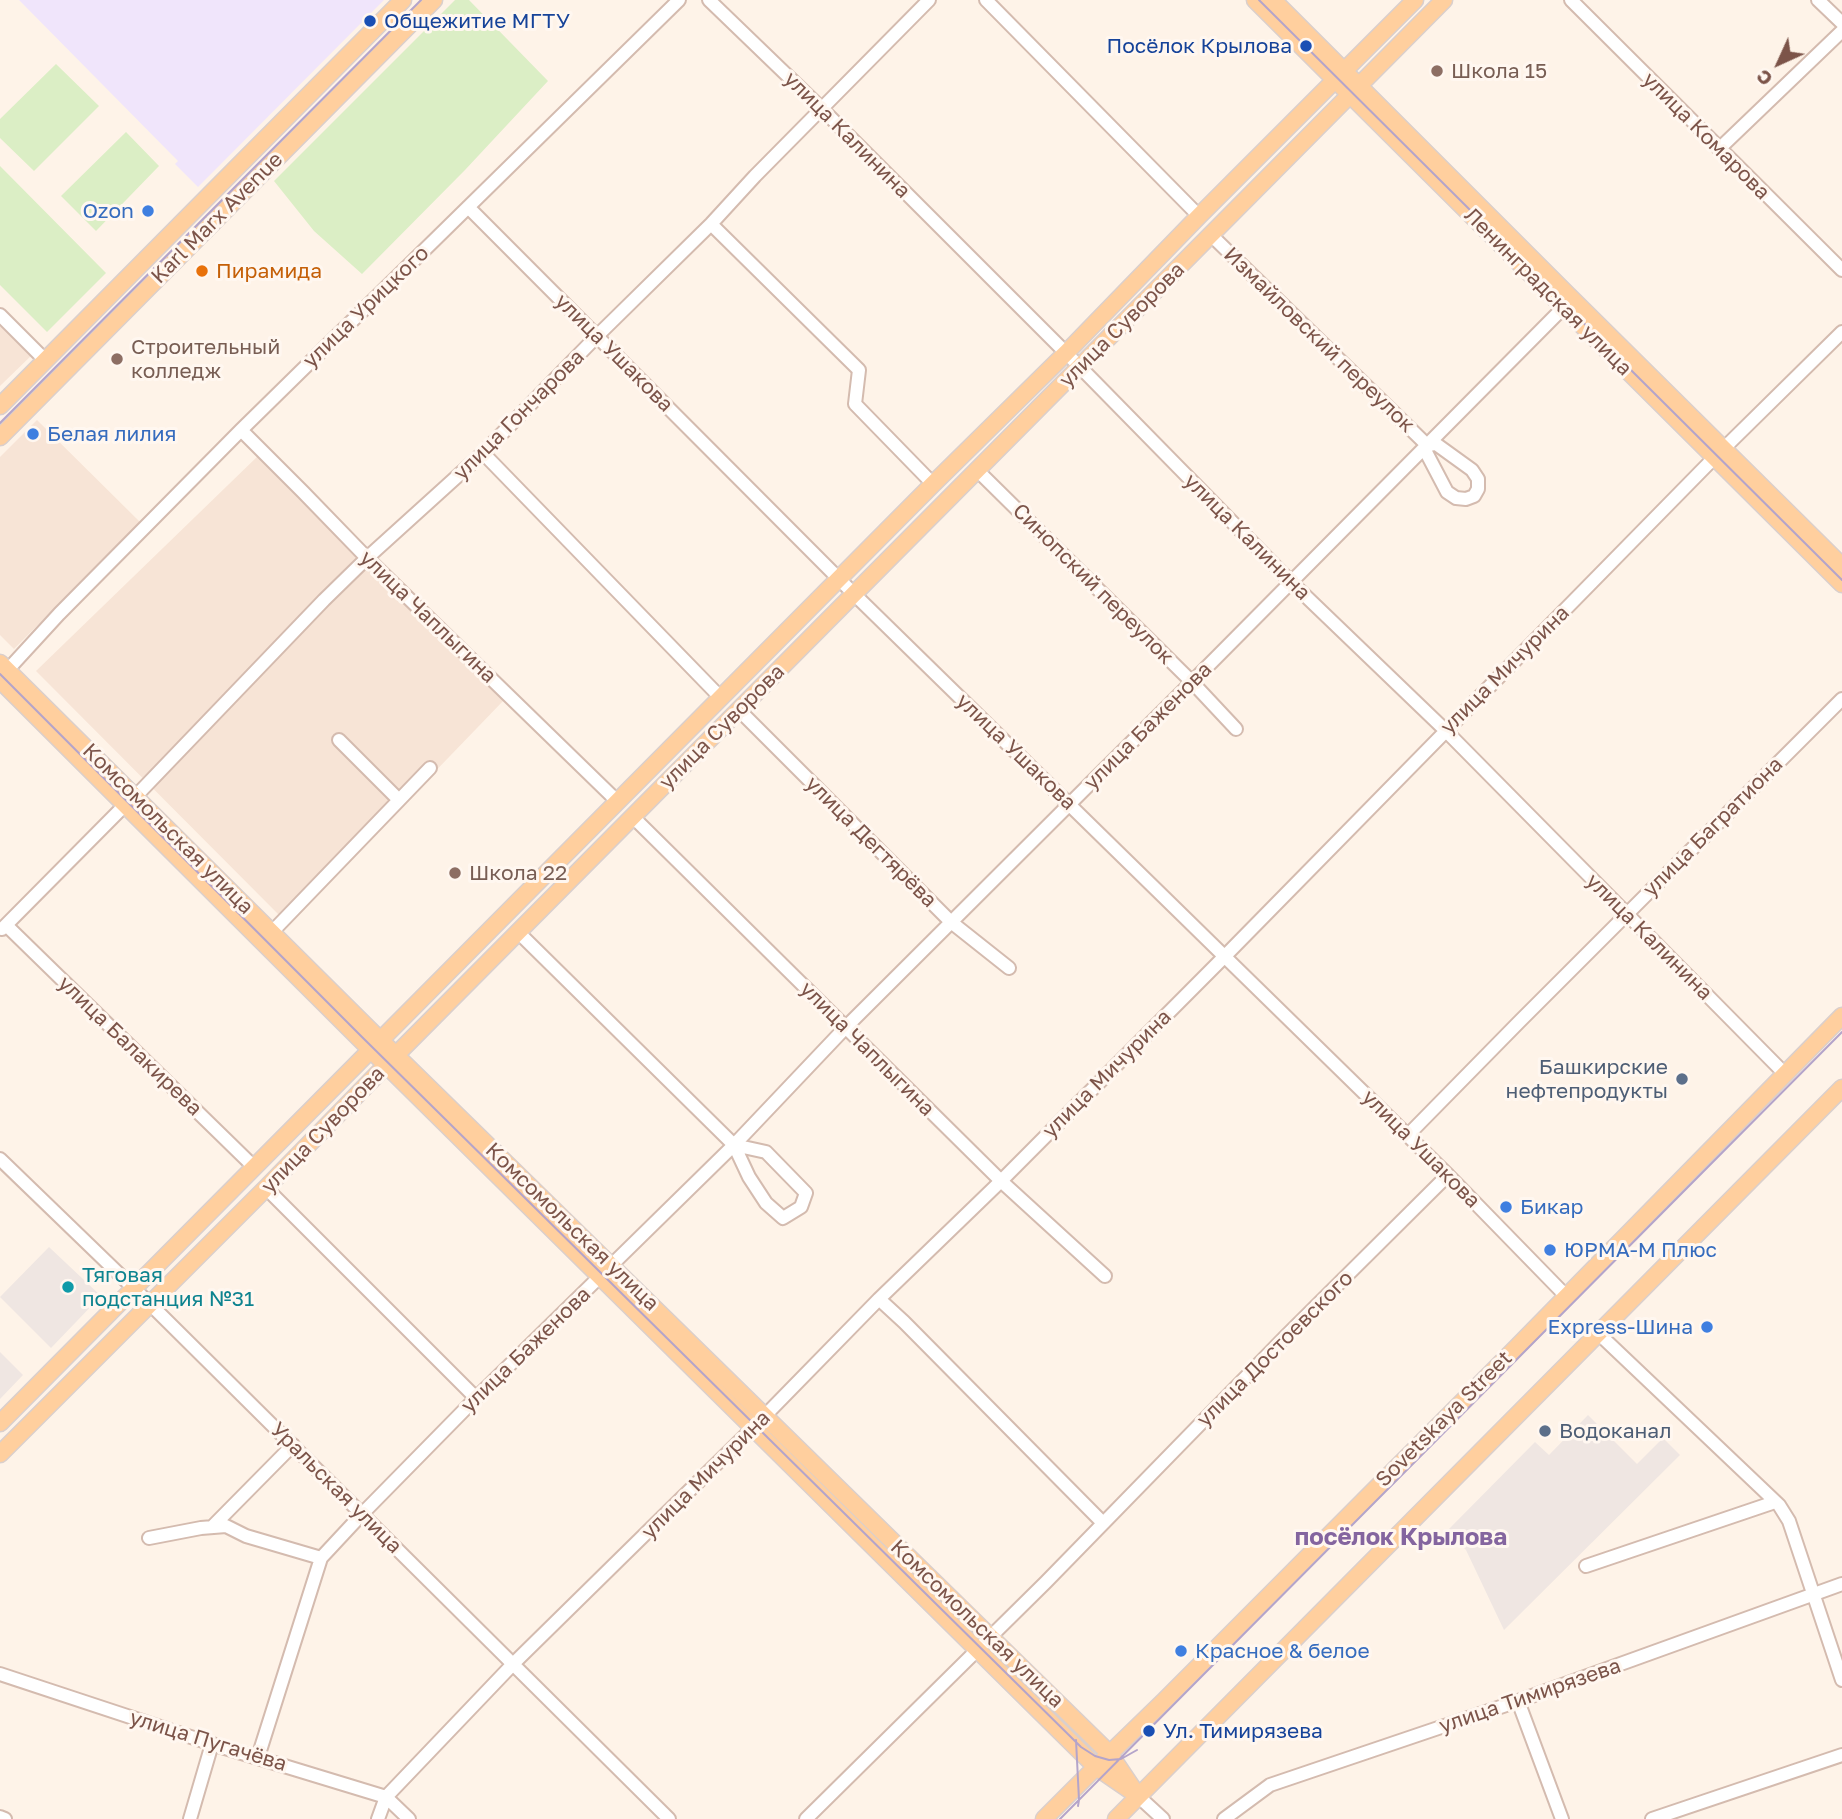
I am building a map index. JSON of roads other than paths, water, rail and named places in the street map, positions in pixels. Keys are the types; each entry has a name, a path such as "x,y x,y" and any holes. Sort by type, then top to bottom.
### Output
{"main road":[{"name":"Karl Marx Avenue","path":"0,406 403,0"},
{"name":"Karl Marx Avenue","path":"0,437 434,0"},
{"name":"Ленинградская улица","path":"1255,0 1340,75"},
{"name":"Ленинградская улица","path":"1273,0 1340,75 1719,453 1842,584"},
{"name":"улица Суворова","path":"0,1423 1415,0"},
{"name":"улица Суворова","path":"0,1454 1444,0"},
{"name":"Ленинградская улица","path":"1355,90 1564,307 1842,566"},
{"name":"Комсомольская улица","path":"2,673 759,1422 977,1649 1096,1766 1139,1796"},
{"name":"Комсомольская улица","path":"130,801 272,932 376,1045"},
{"name":"Sovetskaya Street","path":"1044,1819 1842,1016"},
{"path":"1116,1819 1842,1088"},
{"name":"Комсомольская улица","path":"759,1422 991,1637 1109,1753 1139,1796"}],"street":[{"name":"улица Урицкого","path":"2,673 241,430 679,0"},
{"name":"улица Калинина","path":"709,0 821,108 1291,582 1445,730 1785,1074"},
{"name":"улица Гончарова","path":"3,928 367,558 483,453 929,0"},
{"path":"986,0 1199,216"},
{"name":"улица Комарова","path":"1571,0 1842,270"},
{"path":"1818,0 1842,23"},
{"path":"1719,149 1842,31"},
{"name":"улица Ушакова","path":"468,207 854,594 1408,1135 1566,1296"},
{"path":"711,224 859,370 855,404 933,484"},
{"name":"Измайловский переулок","path":"1211,235 1427,445"},
{"name":"улица Баженова","path":"258,1757 321,1558 476,1398 734,1145 845,1028 1564,307"},
{"path":"0,315 45,360"},
{"name":"улица Мичурина","path":"378,1819 386,1797 513,1664 1001,1181 1719,453 1842,332"},
{"name":"улица Чаплыгина","path":"241,430 367,558 618,802"},
{"name":"Измайловский переулок","path":"1436,444 1472,470 1478,479 1478,489 1474,496 1456,498 1447,492 1426,452 1427,445 1436,444"},
{"path":"483,453 721,698"},
{"name":"Синопский переулок","path":"977,470 1192,682 1236,729"},
{"name":"улица Багратиона","path":"1408,1135 1842,699"},
{"name":"улица Дегтярёва","path":"739,710 951,922 1009,968"},
{"path":"339,740 399,800"},
{"path":"272,932 430,768"},
{"name":"улица Чаплыгина","path":"633,817 1001,1181 1105,1276"},
{"name":"улица Балакирева","path":"3,928 254,1167"},
{"path":"518,932 734,1145 749,1177 766,1203 783,1218 802,1208 806,1193 766,1152 734,1145"},
{"name":"Уральская улица","path":"0,1159 293,1445 669,1819"},
{"name":"улица Достоевского","path":"806,1819 991,1637 1448,1175"},
{"path":"266,1188 476,1398"},
{"path":"879,1299 1103,1523"},
{"path":"1598,1333 1775,1502 1789,1521 1842,1680"},
{"path":"212,1527 293,1445"},
{"path":"1586,1566 1775,1502"},
{"path":"149,1538 226,1526 246,1536 321,1558"},
{"name":"улица Тимирязева","path":"1224,1819 1270,1785 1518,1701 1842,1584"},
{"name":"улица Пугачёва","path":"0,1674 212,1744 386,1797 409,1819"},
{"path":"1518,1701 1562,1819"},
{"path":"190,1819 212,1744"},
{"path":"1652,1819 1842,1755"},
{"name":"Комсомольская улица","path":"1139,1796 1163,1819"},
{"path":"0,1817 5,1819"}],"tram line":[{"path":"0,423 421,0"},
{"path":"1259,0 1842,580"},
{"path":"0,674 362,1037 1081,1747 1095,1756 1109,1760 1121,1759 1137,1750"},
{"path":"1060,1819 1842,1032"},
{"path":"1076,1740 1078,1806"}],"place":[{"name":"Общежитие МГТУ","path":"370,21"},
{"name":"Посёлок Крылова","path":"1306,46"},
{"name":"Школа 15","path":"1437,71"},
{"name":"Ozon","path":"148,211"},
{"name":"Пирамида","path":"202,271"},
{"name":"Строительный колледж","path":"117,359"},
{"name":"Белая лилия","path":"33,434"},
{"name":"Школа 22","path":"455,873"},
{"name":"Башкирские нефтепродукты","path":"1682,1079"},
{"name":"Бикар","path":"1506,1207"},
{"name":"ЮРМА-М Плюс","path":"1550,1250"},
{"name":"Тяговая подстанция №31","path":"68,1287"},
{"name":"Express-Шина","path":"1707,1327"},
{"name":"Водоканал","path":"1545,1431"},
{"name":"Красное & белое","path":"1181,1651"},
{"name":"Ул. Тимирязева","path":"1149,1731"}],"district":[{"name":"посёлок Крылова","path":"1401,1537"}]}
